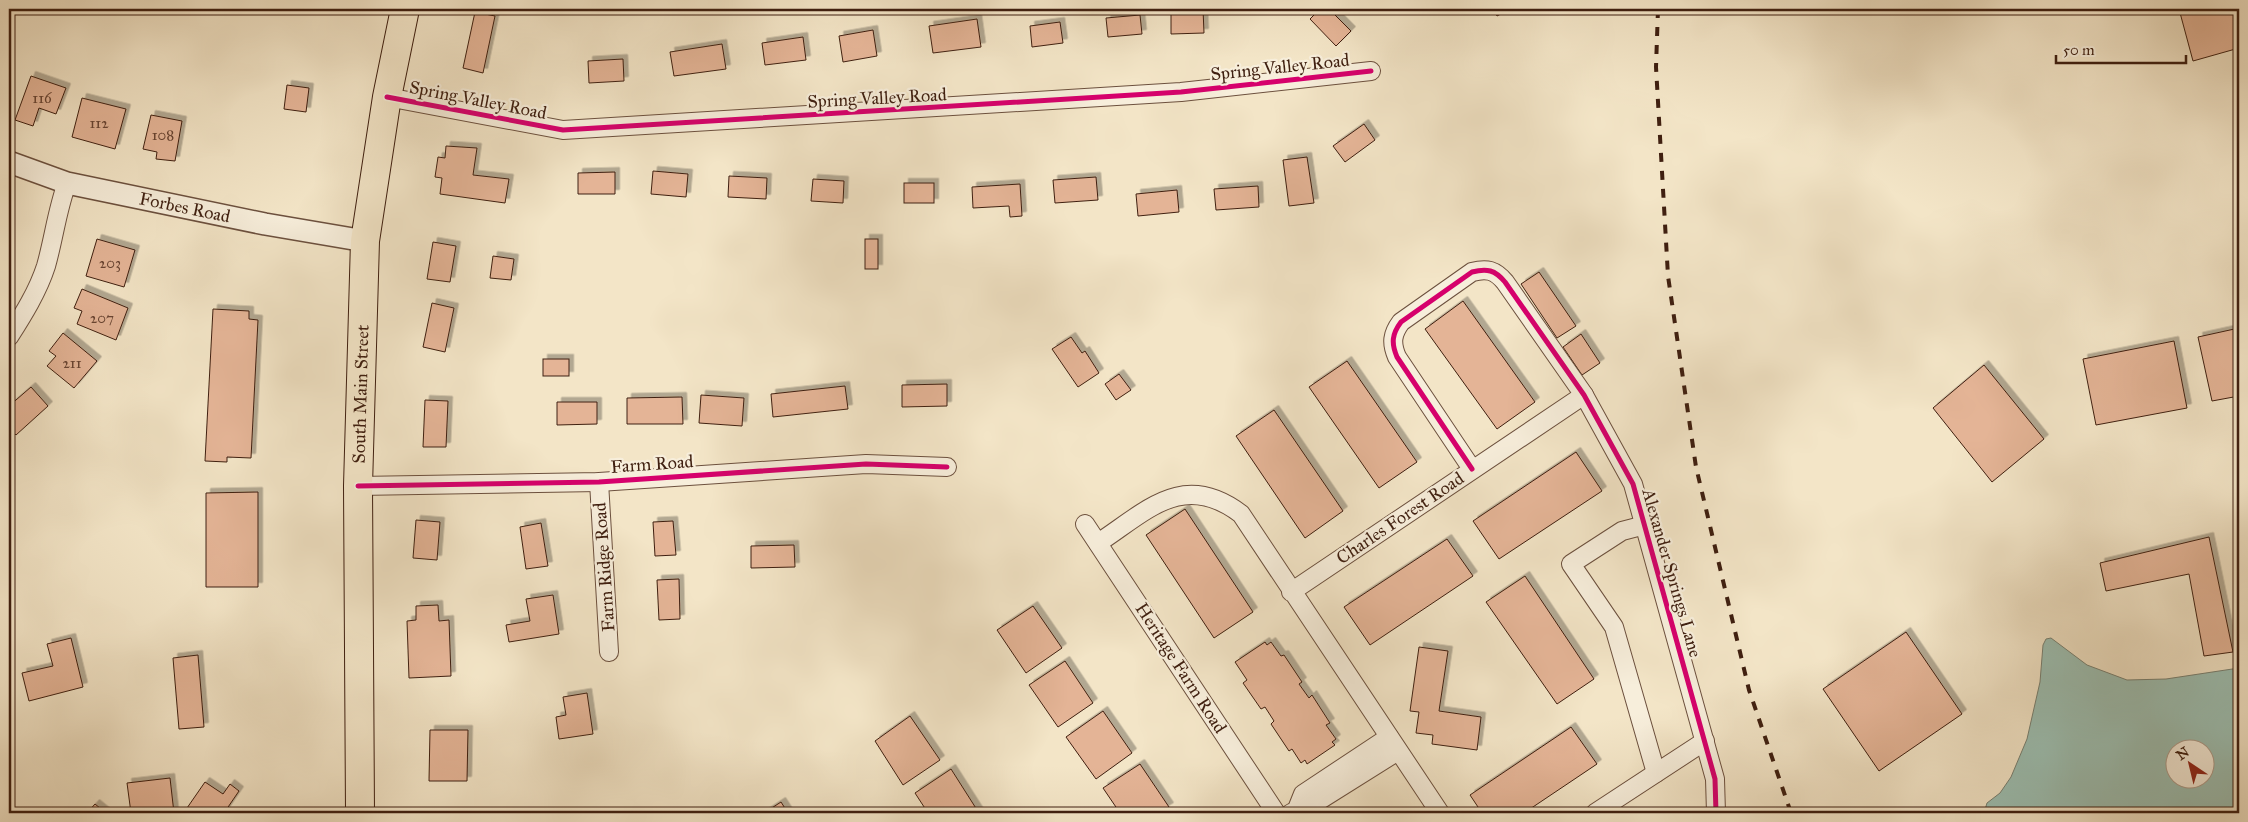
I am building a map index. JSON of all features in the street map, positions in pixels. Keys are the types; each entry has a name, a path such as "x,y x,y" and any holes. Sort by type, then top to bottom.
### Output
{"main road":[{"name":"South Main Street","path":"360,813 358,486 365,241 387,96 405,9"}],"street":[{"name":"Spring Valley Road","path":"387,96 563,130 1182,92 1371,72"},
{"name":"Forbes Road","path":"9,162 67,183 265,224 365,241"},
{"path":"9,337 24,314 46,266 59,205 67,183"},
{"name":"Alexander Springs Lane","path":"1472,469 1397,357 1392,345 1394,331 1401,322 1472,272 1483,269 1498,272 1584,396 1633,484 1715,779 1716,813"},
{"name":"Charles Forest Road","path":"1291,592 1472,469 1584,396"},
{"name":"Farm Road","path":"358,486 599,482 866,464 947,467"},
{"name":"Farm Ridge Road","path":"599,482 609,652"},
{"path":"1098,543 1166,498 1189,493 1225,502 1241,514 1291,592 1440,813"},
{"name":"Heritage Farm Road","path":"1085,524 1276,813"},
{"path":"1645,525 1622,531 1571,564 1614,627 1656,773"},
{"path":"1595,813 1705,741"},
{"path":"1294,811 1303,794 1394,744"}],"shaded area":[{"path":"2051,638 2087,665 2127,680 2166,679 2239,668 2239,813 2094,813 2062,809 2033,813 1984,813 1987,803 2000,793 2011,777 2027,739 2040,682 2043,645 2046,639"}],"building":[{"path":"1171,9 1203,9 1204,33 1171,34"},
{"path":"1320,9 1329,9 1351,31 1336,46 1310,19"},
{"path":"1493,9 1510,9 1497,16"},
{"path":"2179,9 2239,9 2239,48 2193,61"},
{"path":"475,12 495,16 483,73 463,68"},
{"path":"1140,15 1142,34 1108,37 1106,18"},
{"path":"977,19 981,47 933,53 929,26"},
{"path":"1060,22 1063,43 1032,47 1030,26"},
{"path":"873,30 877,56 843,62 839,36"},
{"path":"803,37 806,60 765,65 762,43"},
{"path":"722,44 726,69 674,76 670,52"},
{"path":"623,59 624,81 589,83 588,61"},
{"path":"31,76 66,88 56,114 39,108 33,126 15,120"},
{"path":"287,85 309,88 306,112 284,109"},
{"path":"82,98 126,109 115,149 72,137"},
{"path":"151,115 182,121 175,161 156,159 157,152 143,149"},
{"path":"1364,124 1375,140 1345,162 1333,146"},
{"path":"446,146 477,148 473,175 509,179 505,203 440,194 442,178 435,177 438,157 445,158"},
{"path":"1307,157 1314,203 1289,206 1283,160"},
{"path":"653,171 688,174 686,197 651,194"},
{"path":"615,172 615,194 578,194 578,173"},
{"path":"729,176 767,178 766,199 728,197"},
{"path":"1096,177 1098,200 1055,203 1053,180"},
{"path":"813,179 844,181 843,203 811,201"},
{"path":"904,183 934,183 934,203 904,203"},
{"path":"1020,184 1022,216 1010,217 1009,206 973,208 972,187"},
{"path":"1258,186 1259,207 1216,210 1214,189"},
{"path":"1177,190 1179,212 1138,216 1136,194"},
{"path":"97,239 135,250 124,287 86,276"},
{"path":"865,239 878,239 878,269 865,269"},
{"path":"433,242 456,246 450,282 427,279"},
{"path":"493,256 514,259 511,280 490,278"},
{"path":"1539,272 1576,326 1557,338 1521,284"},
{"path":"82,289 128,308 116,340 77,324 82,311 74,308"},
{"path":"1463,301 1535,402 1497,429 1425,329"},
{"path":"432,303 454,308 445,352 423,347"},
{"path":"213,309 249,311 249,319 258,320 251,458 227,457 227,462 205,461"},
{"path":"2239,328 2239,396 2212,401 2198,337"},
{"path":"63,333 97,361 74,388 47,366 56,356 49,351"},
{"path":"1581,334 1600,363 1582,375 1563,347"},
{"path":"1071,337 1082,353 1085,351 1099,373 1078,387 1052,349"},
{"path":"2174,341 2187,408 2096,425 2083,359"},
{"path":"543,359 569,359 569,376 543,376"},
{"path":"1347,361 1417,462 1379,488 1309,387"},
{"path":"1984,365 2044,439 1992,482 1933,408"},
{"path":"1119,374 1131,390 1116,400 1105,384"},
{"path":"947,384 947,406 902,407 902,385"},
{"path":"845,386 848,409 773,417 771,394"},
{"path":"31,387 48,406 16,435 9,428 9,406"},
{"path":"701,395 744,398 742,426 699,423"},
{"path":"682,397 683,424 627,424 627,398"},
{"path":"425,400 448,401 446,447 423,447"},
{"path":"557,402 597,402 597,424 557,425"},
{"path":"1274,410 1343,511 1305,538 1236,436"},
{"path":"1576,452 1602,491 1499,559 1473,521"},
{"path":"258,492 258,587 206,587 206,493"},
{"path":"1185,509 1253,612 1214,638 1146,535"},
{"path":"416,520 440,522 437,560 413,558"},
{"path":"673,521 676,555 655,556 653,522"},
{"path":"541,523 548,566 526,569 520,527"},
{"path":"2209,537 2233,652 2204,656 2189,574 2106,591 2100,563"},
{"path":"1447,539 1473,576 1370,645 1344,607"},
{"path":"794,545 795,567 751,568 751,546"},
{"path":"1525,576 1594,679 1557,704 1486,602"},
{"path":"679,579 680,619 659,620 657,580"},
{"path":"553,595 559,634 509,642 506,625 530,621 526,599"},
{"path":"438,605 439,621 449,620 451,676 409,678 407,621 416,620 416,606"},
{"path":"1033,606 1062,648 1026,673 997,630"},
{"path":"1906,632 1962,714 1879,771 1823,689"},
{"path":"71,638 83,687 29,701 22,673 53,666 47,644"},
{"path":"1265,642 1267,645 1271,642 1281,656 1284,655 1302,682 1299,684 1309,698 1312,695 1330,723 1326,725 1336,739 1332,742 1335,745 1307,764 1305,760 1301,763 1292,749 1289,751 1271,724 1274,721 1265,707 1261,709 1243,683 1247,680 1235,662"},
{"path":"1419,647 1448,651 1439,711 1481,717 1477,750 1432,744 1433,735 1416,733 1419,712 1410,711"},
{"path":"198,655 204,727 179,729 173,658"},
{"path":"1065,661 1093,703 1058,727 1029,685"},
{"path":"587,693 593,734 559,739 556,717 566,715 563,697"},
{"path":"1103,711 1132,753 1096,779 1066,737"},
{"path":"910,716 940,760 903,785 875,741"},
{"path":"1571,727 1597,764 1524,813 1482,813 1470,795"},
{"path":"430,730 468,730 467,781 429,781"},
{"path":"1140,764 1169,807 1159,813 1120,813 1103,788"},
{"path":"951,769 979,813 928,813 915,793"},
{"path":"170,778 174,813 131,813 127,783"},
{"path":"205,782 223,794 230,784 239,791 224,813 194,813 187,808"},
{"path":"781,802 788,813 764,813"},
{"path":"95,804 106,813 87,813"}],"railway":[{"path":"1658,9 1656,67 1668,276 1696,467 1749,690 1791,813"}],"cycle path":[{"path":"387,97 563,130 1181,92 1371,71"},
{"path":"1472,469 1397,357 1393,339 1401,322 1472,272 1486,270 1498,275 1505,282 1584,395 1633,484 1715,779 1716,813"},
{"path":"358,486 599,482 866,464 947,467"}]}
